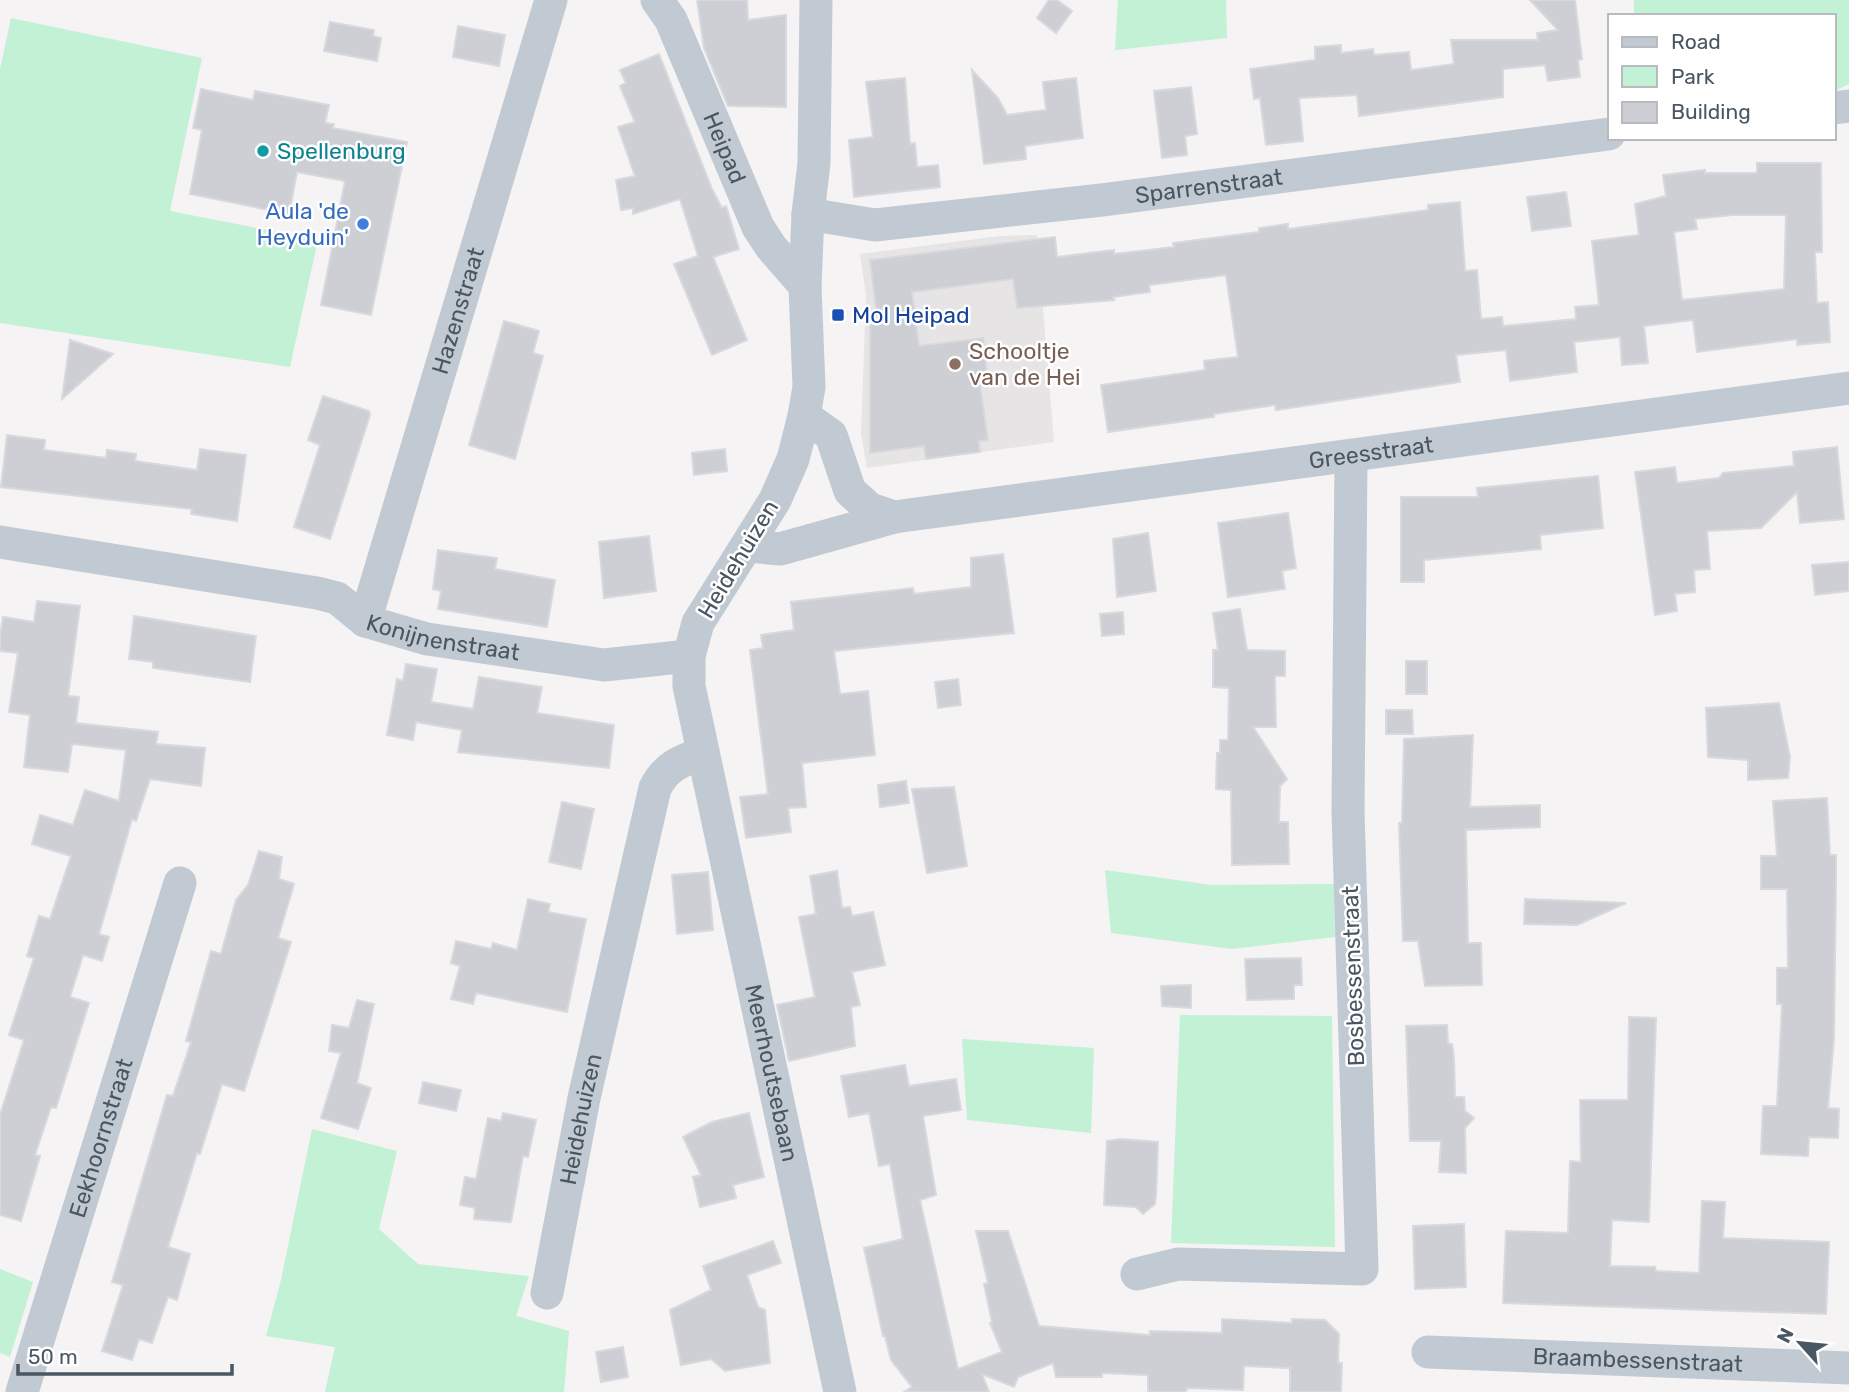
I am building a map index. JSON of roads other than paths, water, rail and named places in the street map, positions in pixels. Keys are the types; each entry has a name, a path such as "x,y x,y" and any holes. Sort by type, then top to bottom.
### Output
{"street":[{"name":"Hazenstraat","path":"365,621 551,0"},
{"name":"Heipad","path":"657,0 671,20 758,227 771,247 806,286"},
{"name":"Heidehuizen","path":"547,1293 584,1098 655,788 662,775 673,764 703,753 689,685 689,656 698,623 775,500 793,459 804,416 809,387 806,286 808,214 814,163 816,0"},
{"name":"Sparrenstraat","path":"808,214 875,225 1102,200 1608,134"},
{"name":"Greesstraat","path":"748,546 780,549 894,517 1849,388"},
{"path":"804,416 831,435 850,491 870,509 894,517"},
{"name":"Bosbessenstraat","path":"1137,1274 1178,1264 1362,1269 1348,812 1351,456"},
{"name":"Konijnenstraat","path":"0,542 317,593 337,598 365,621 427,639 604,665 689,656"},
{"name":"Meerhoutsebaan","path":"703,753 840,1392"},
{"name":"Eekhoornstraat","path":"22,1392 180,883"},
{"name":"Braambessenstraat","path":"1428,1352 1849,1368"}],"place":[{"name":"Spellenburg","path":"263,151"},
{"name":"Aula 'de Heyduin'","path":"363,224"},
{"name":"Mol Heipad","path":"838,315"},
{"name":"Schooltje van de Hei","path":"955,364"}]}
